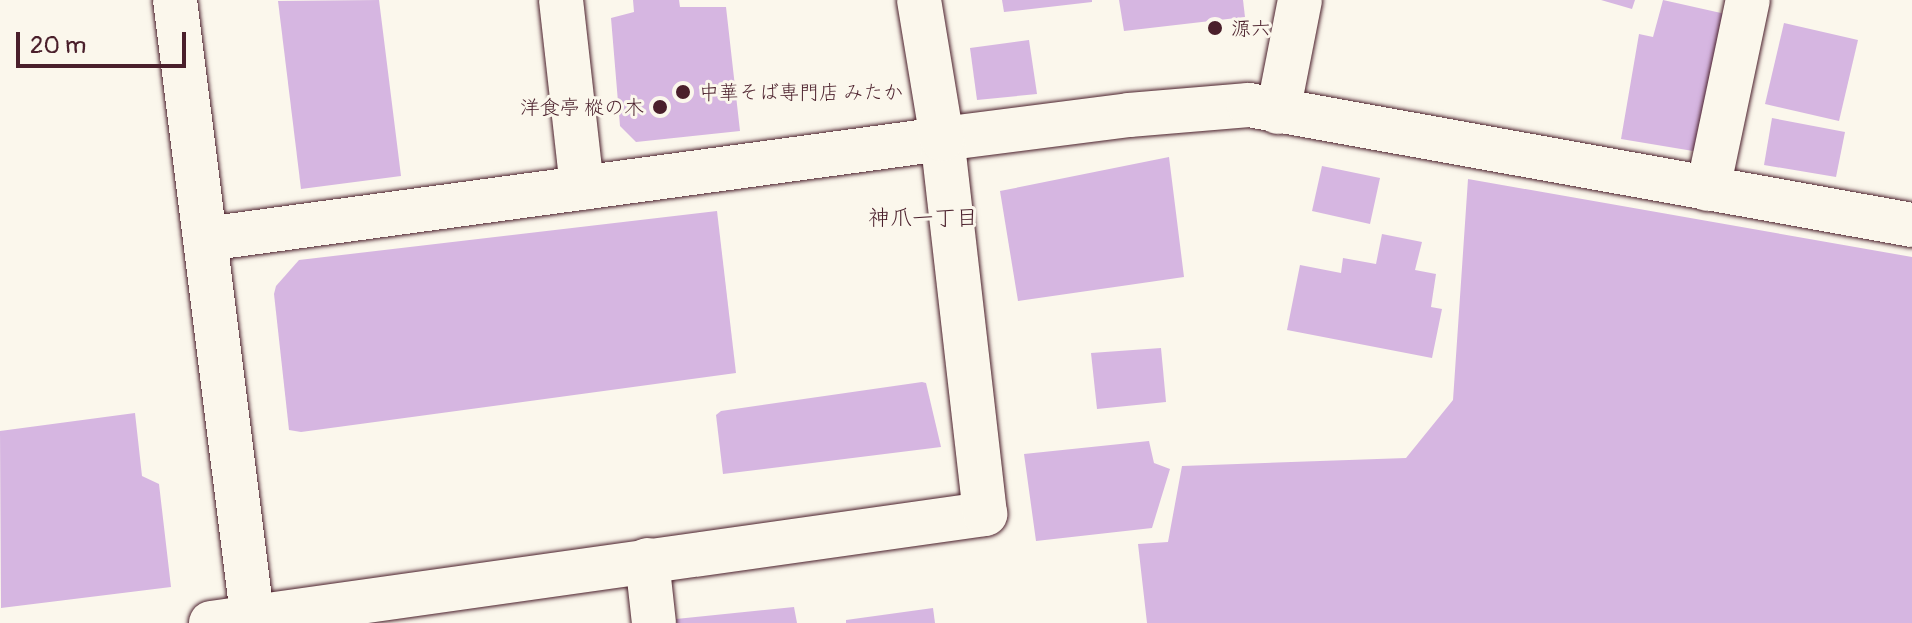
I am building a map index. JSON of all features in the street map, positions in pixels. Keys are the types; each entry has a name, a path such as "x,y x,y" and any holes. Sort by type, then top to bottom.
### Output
{"street":[{"path":"175,0 206,239 239,621 647,560 985,514 942,139 919,0"},
{"path":"561,0 582,188"},
{"path":"1278,112 1300,0"},
{"path":"1708,189 1748,0"},
{"path":"206,239 942,139 1129,115 1249,105 1912,225"},
{"path":"647,560 654,623"}],"building":[{"path":"379,0 401,176 301,189 278,1"},
{"path":"633,0 679,0 680,7 726,7 740,131 636,142 620,126 611,18 634,12"},
{"path":"1002,0 1092,0 1092,2 1004,12"},
{"path":"1119,0 1243,0 1245,17 1124,31"},
{"path":"1601,0 1635,0 1632,9"},
{"path":"1663,0 1730,15 1699,152 1621,139 1639,34 1653,37"},
{"path":"1784,23 1858,40 1839,121 1765,104"},
{"path":"1029,40 1037,94 977,100 970,48"},
{"path":"1772,118 1845,132 1836,177 1764,165"},
{"path":"1169,157 1184,277 1018,301 1000,191"},
{"path":"1322,166 1380,178 1370,224 1312,211"},
{"path":"1468,179 1912,257 1912,623 1147,623 1138,544 1168,542 1182,466 1406,458 1453,400"},
{"path":"717,211 736,373 301,432 289,430 274,294 276,286 299,260"},
{"path":"1382,234 1422,242 1415,270 1436,274 1431,307 1442,309 1432,358 1287,330 1300,265 1341,273 1343,258 1376,264"},
{"path":"1161,348 1166,402 1097,409 1091,353"},
{"path":"926,383 941,447 723,474 716,415 721,411"},
{"path":"135,413 142,476 159,484 171,587 1,608 0,431"},
{"path":"1149,441 1154,463 1170,469 1152,528 1036,541 1024,454"},
{"path":"794,607 797,623 677,623 676,619"},
{"path":"933,608 935,623 846,623 846,620"}],"place":[{"name":"源六","path":"1215,28"},
{"name":"中華そば専門店 みたか","path":"683,92"},
{"name":"洋食亭 樅の木","path":"660,107"}],"district":[{"name":"神爪一丁目","path":"923,219"}]}
